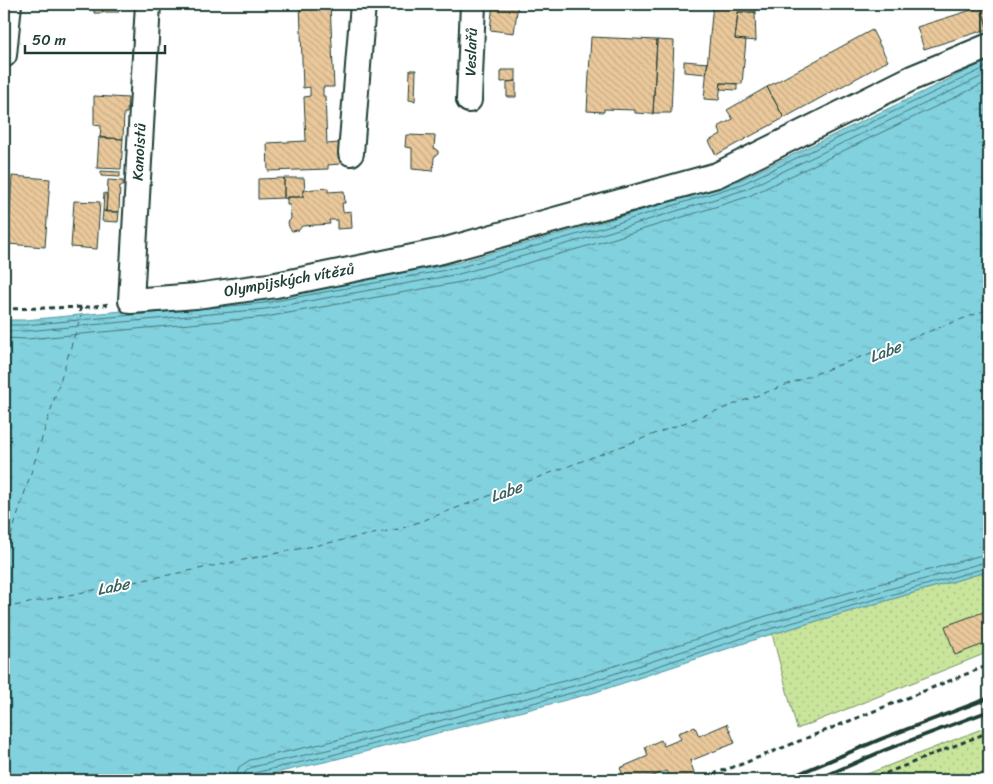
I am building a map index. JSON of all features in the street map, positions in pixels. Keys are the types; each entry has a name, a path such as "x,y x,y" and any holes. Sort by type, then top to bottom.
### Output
{"street":[{"path":"4,56 9,4"},
{"name":"Kanoistů","path":"130,301 148,4"},
{"path":"351,153 363,4"},
{"name":"Veslařů","path":"469,100 473,4"},
{"name":"Olympijských vítězů","path":"130,301 196,296 276,285 442,251 717,176 912,78 989,46"}],"path":[{"path":"4,309 80,307 130,301"},
{"path":"80,307 81,315"},
{"path":"696,780 742,764 989,665"},
{"path":"869,780 989,732"}],"green space":[{"path":"989,571 989,652 797,729 772,634"},
{"path":"989,726 989,780 852,780"}],"water":[{"name":"Labe","path":"989,60 989,571 772,634 593,693 329,761 244,780 4,780 4,320 25,320 263,298 456,263 606,221 740,180"}],"building":[{"path":"94,4 103,4 103,13 94,13"},
{"path":"103,4 119,4 119,12 103,12"},
{"path":"300,4 330,4 334,87 323,87 323,96 325,96 327,144 339,143 340,164 328,165 328,169 268,171 267,143 306,141 304,97 310,96 310,87 303,88"},
{"path":"493,4 518,4 514,33 490,30"},
{"path":"713,4 756,4 756,14 755,12 738,12 735,39 746,40 742,84 721,83 719,100 704,99"},
{"path":"981,7 988,29 924,49 917,27"},
{"path":"989,8 989,28 988,29 982,10"},
{"path":"738,12 755,12 756,41 735,39"},
{"path":"872,30 888,61 784,118 767,87"},
{"path":"591,37 657,40 653,114 635,113 635,110 604,109 604,112 587,111"},
{"path":"657,40 674,41 671,113 653,113"},
{"path":"684,61 708,63 706,74 684,72"},
{"path":"410,70 416,70 415,101 409,100"},
{"path":"501,70 516,70 516,81 501,82"},
{"path":"516,81 516,97 507,97 507,82"},
{"path":"721,83 737,84 737,90 720,89"},
{"path":"767,87 784,118 716,155 709,141 721,134 718,127 733,119 727,110"},
{"path":"94,96 128,98 127,113 124,113 123,139 100,138 101,126 94,125"},
{"path":"406,135 435,136 434,148 438,151 438,154 434,157 433,171 412,169 412,148 405,147"},
{"path":"99,137 123,139 121,169 97,168"},
{"path":"101,171 120,172 120,177 101,176"},
{"path":"12,176 50,179 45,247 8,244"},
{"path":"284,178 284,198 258,199 258,179"},
{"path":"284,178 304,178 305,190 303,190 303,197 284,198"},
{"path":"108,180 123,181 123,186 120,186 119,212 106,212"},
{"path":"328,188 328,192 344,191 345,203 342,203 343,212 351,211 352,228 337,229 337,220 329,220 330,224 302,226 299,230 292,231 288,222 291,219 290,205 287,205 287,197 303,197 303,190"},
{"path":"104,193 107,194 106,212 103,211"},
{"path":"74,201 100,202 97,249 71,247"},
{"path":"103,211 119,212 118,222 102,221"},
{"path":"989,610 989,642 955,655 945,626"},
{"path":"727,724 735,743 690,761 696,778 691,780 670,780 666,771 643,780 625,780 620,768 648,756 645,747 661,740 664,746 681,739 678,733 695,727 699,736"},
{"path":"584,774 586,780 569,780"}],"ferry route":[{"path":"4,608 403,528 989,309"},
{"path":"4,558 81,315"}],"railway":[{"path":"784,780 881,739 989,698"},
{"path":"816,780 885,750 989,711"}]}
